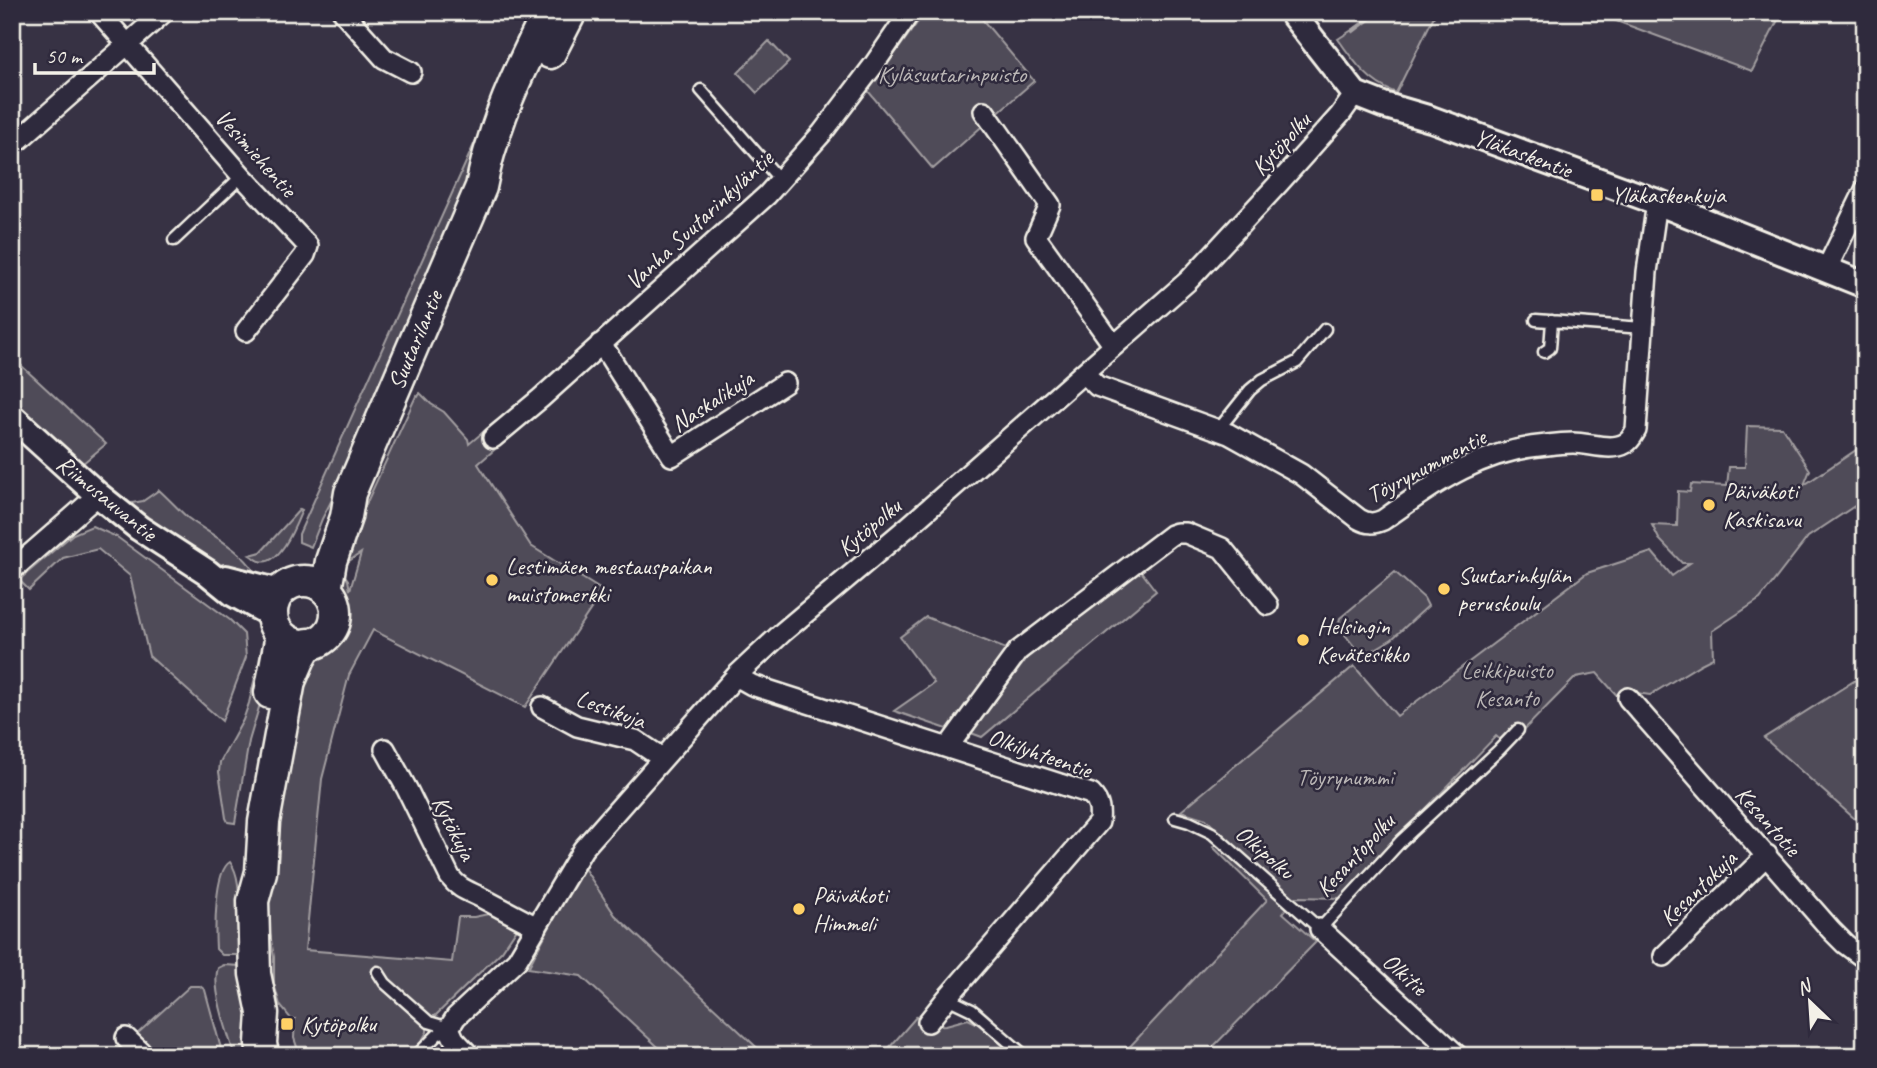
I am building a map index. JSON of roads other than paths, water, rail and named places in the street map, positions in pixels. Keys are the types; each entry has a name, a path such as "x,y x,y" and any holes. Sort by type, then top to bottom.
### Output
{"main road":[{"name":"Suutarilantie","path":"263,1056 263,1013 255,974 253,901 261,872 264,822 289,681 300,658 295,610 331,561 346,517 350,493 481,187 505,106 548,12"},
{"name":"Suutarilantie","path":"481,187 507,146 571,12"},
{"name":"Suutarilantie","path":"263,1013 277,1039 280,1056"}],"street":[{"name":"Vesimiehentie","path":"99,12 307,246 305,255 246,331"},
{"path":"12,146 164,12"},
{"path":"343,12 384,58 411,72"},
{"name":"Vanha Suutarinkyläntie","path":"493,438 741,220 781,181 822,133 910,12"},
{"path":"1291,12 1355,94"},
{"name":"Yläkaskentie","path":"1355,94 1657,202 1865,285"},
{"name":"Kytöpolku","path":"449,1028 456,1017 517,960 583,849 737,676 783,632 909,526 1189,280 1340,115 1355,94"},
{"path":"984,111 1050,205 1036,237 1114,346"},
{"path":"1826,270 1865,190"},
{"name":"Töyrynummentie","path":"1084,373 1097,386 1228,434 1301,474 1367,524 1375,523 1445,478 1483,459 1512,450 1574,443 1616,446 1627,443 1636,430 1647,272 1657,202"},
{"name":"Naskalikuja","path":"600,344 672,456 785,383"},
{"name":"Riimusauvantie","path":"12,417 98,495 139,528 207,572 295,610"},
{"path":"12,570 98,495"},
{"path":"948,747 1018,651 1171,535 1186,533 1222,548 1268,605"},
{"name":"Olkilyhteentie","path":"737,676 752,685 1091,794 1099,804 1099,822 928,1022"},
{"name":"Kesantotie","path":"1633,704 1831,930 1865,959"},
{"name":"Lestikuja","path":"542,707 577,726 635,740 662,758"},
{"name":"Kytökuja","path":"385,749 455,884 537,927"},
{"name":"Kesantokuja","path":"1664,956 1767,855"},
{"name":"Olkitie","path":"1320,929 1458,1056"},
{"path":"449,1028 454,1039 470,1056"},
{"path":"126,1038 145,1056"}],"lane":[{"path":"701,90 781,181"},
{"path":"174,240 242,176"},
{"path":"1536,320 1643,328"},
{"path":"1544,352 1550,348 1552,321"},
{"path":"1218,430 1250,390 1262,380 1297,362 1325,329"},
{"name":"Kesantopolku","path":"1320,929 1401,841 1518,730"},
{"name":"Olkipolku","path":"1175,818 1212,833 1320,929"},
{"path":"378,972 385,983 429,1022 449,1028"},
{"path":"947,998 972,1010 1025,1056"},
{"path":"416,1056 449,1028"}],"waterway":[{"path":"1353,31 1378,12"}],"place":[{"name":"Yläkaskenkuja","path":"1597,195"},
{"name":"Päiväkoti Kaskisavu","path":"1709,505"},
{"name":"Lestimäen mestauspaikan muistomerkki","path":"492,580"},
{"name":"Suutarinkylän peruskoulu","path":"1444,589"},
{"name":"Helsingin Kevätesikko","path":"1303,640"},
{"name":"Päiväkoti Himmeli","path":"799,909"},
{"name":"Kytöpolku","path":"287,1024"}],"park label":[{"name":"Kyläsuutarinpuisto","path":"952,74"},
{"name":"Leikkipuisto Kesanto","path":"1507,684"},
{"name":"Töyrynummi","path":"1345,777"}]}
